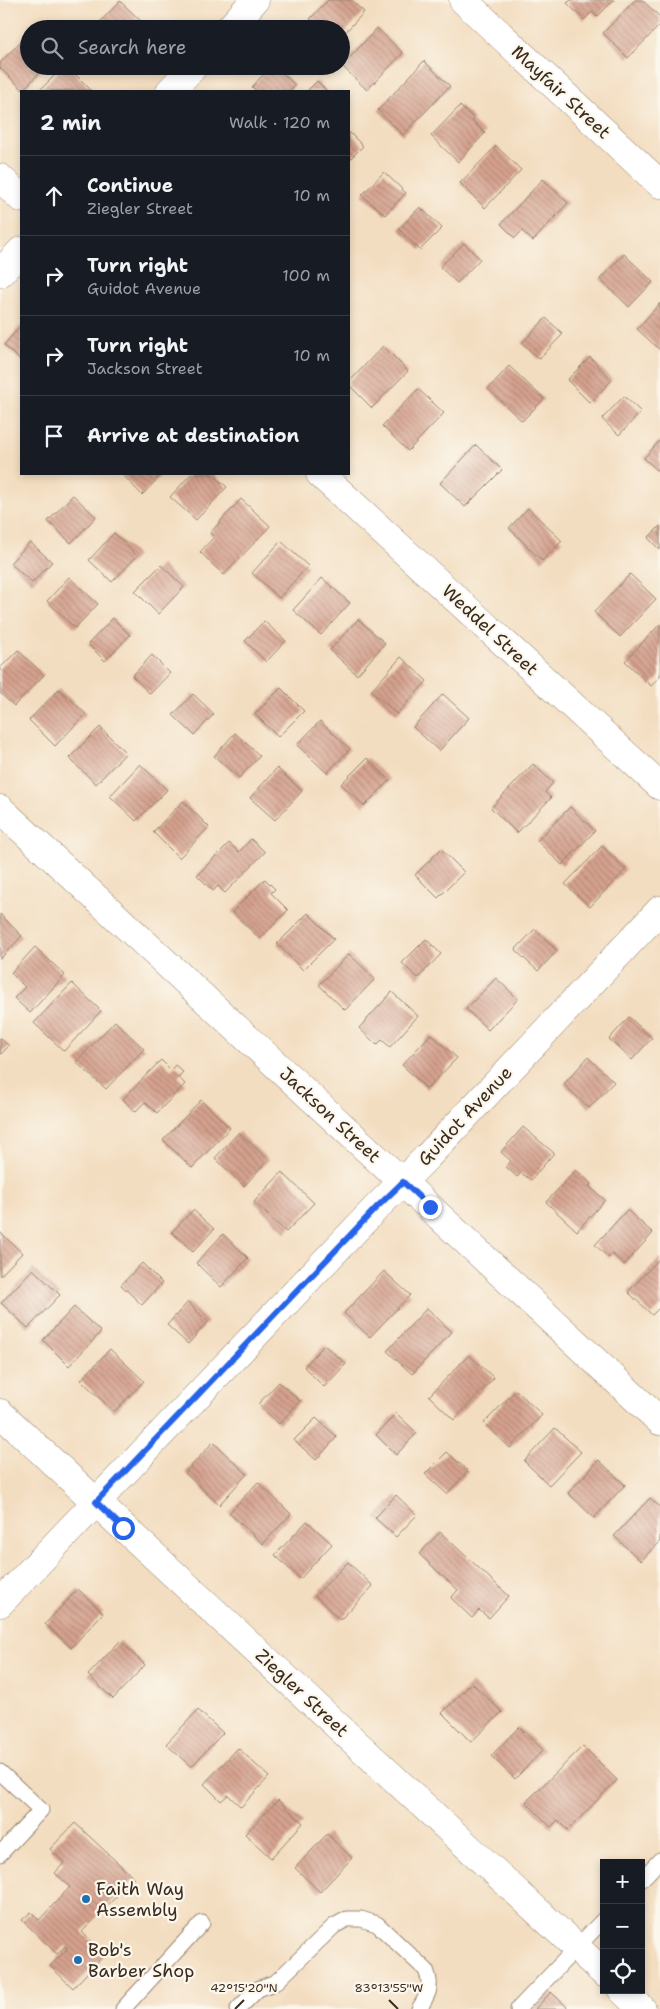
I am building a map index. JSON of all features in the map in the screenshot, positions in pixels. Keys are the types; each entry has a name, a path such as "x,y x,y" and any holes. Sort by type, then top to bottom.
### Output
{"street":[{"path":"236,20 255,0"},
{"name":"Mayfair Street","path":"463,0 660,184"},
{"path":"171,90 185,75"},
{"path":"0,178 20,197"},
{"path":"0,273 20,252"},
{"name":"Weddel Street","path":"321,475 660,786"},
{"name":"Jackson Street","path":"0,809 660,1421"},
{"name":"Guidot Avenue","path":"0,1603 660,910"},
{"name":"Ziegler Street","path":"0,1413 600,1969"},
{"path":"626,1994 642,2009"}],"lane":[{"path":"0,1772 41,1810 0,1854"},
{"path":"645,1876 660,1860"},
{"path":"238,2009 258,1989 276,1982 334,1926 347,1919 361,1919 377,1924 426,1970 430,1980 430,1992 419,2009"},
{"path":"518,2009 600,1923"},
{"path":"123,2009 202,1924"}],"building":[{"path":"328,0 351,0 364,12 350,27 350,20 310,19"},
{"path":"571,0 614,0 597,17 592,12 584,20 567,3"},
{"path":"635,0 642,0 660,17 660,25 628,58 603,33"},
{"path":"120,1 140,20 102,20"},
{"path":"377,28 403,53 367,90 350,74 350,57"},
{"path":"20,42 20,75 37,75 23,90 0,68 0,63"},
{"path":"424,61 450,86 403,135 378,110"},
{"path":"55,75 76,75 91,90 40,90"},
{"path":"263,75 284,75 295,85 290,90 256,90 252,87"},
{"path":"317,81 326,90 308,90"},
{"path":"460,106 485,133 458,162 431,136"},
{"path":"350,133 363,146 350,159"},
{"path":"496,146 521,170 485,208 460,183"},
{"path":"384,172 406,193 385,215 362,195"},
{"path":"543,179 568,203 533,241 522,231 515,238 501,224"},
{"path":"420,207 442,228 420,250 399,229"},
{"path":"464,243 480,259 457,283 440,267"},
{"path":"624,254 653,282 629,307 600,279"},
{"path":"660,303 660,350 637,329"},
{"path":"546,318 563,334 539,359 522,343"},
{"path":"20,326 20,360 4,345"},
{"path":"383,346 408,371 372,408 350,386 350,381"},
{"path":"590,357 612,380 590,403 567,380"},
{"path":"509,366 544,399 522,421 488,389"},
{"path":"418,389 444,413 408,451 382,426"},
{"path":"624,396 641,412 619,435 602,419"},
{"path":"660,440 660,473 644,458"},
{"path":"476,445 502,470 465,507 440,483"},
{"path":"123,475 161,475 142,495"},
{"path":"190,475 213,475 227,487 196,520 170,497"},
{"path":"73,495 96,517 71,543 48,521"},
{"path":"241,499 270,526 224,575 200,552 214,537 210,533"},
{"path":"528,508 562,541 542,561 509,528"},
{"path":"660,526 660,550 648,538"},
{"path":"114,533 137,556 112,582 89,560"},
{"path":"281,541 308,566 279,598 252,573"},
{"path":"30,542 52,562 32,583 10,563"},
{"path":"161,565 184,587 158,614 135,591"},
{"path":"630,574 656,599 620,637 594,612"},
{"path":"69,577 98,604 75,628 47,601"},
{"path":"322,578 350,603 321,635 293,610"},
{"path":"113,618 130,635 105,661 88,644"},
{"path":"358,619 385,643 357,675 330,650"},
{"path":"264,621 286,641 266,662 245,641"},
{"path":"660,624 660,676 651,686 625,661"},
{"path":"18,650 44,675 14,706 0,693 0,668"},
{"path":"152,655 170,673 150,694 132,676"},
{"path":"401,657 427,681 397,714 371,691"},
{"path":"281,688 304,711 278,737 255,714"},
{"path":"59,689 86,714 55,746 29,720"},
{"path":"193,694 214,714 194,735 173,715"},
{"path":"443,694 469,718 439,751 413,727"},
{"path":"320,721 350,749 327,773 297,745"},
{"path":"100,727 126,753 96,784 69,758"},
{"path":"235,733 260,756 239,778 214,756"},
{"path":"367,758 390,780 364,806 341,784"},
{"path":"140,764 167,790 136,821 110,796"},
{"path":"533,764 553,783 545,792 551,798 517,833 491,808"},
{"path":"277,768 302,791 275,820 250,798"},
{"path":"183,801 209,827 179,858 153,832"},
{"path":"570,807 595,831 562,865 537,841"},
{"path":"251,839 265,852 225,893 218,886 213,891 197,875 229,843 239,852"},
{"path":"602,846 626,869 590,907 565,884"},
{"path":"441,849 464,872 438,898 415,875"},
{"path":"265,879 275,889 271,893 288,910 260,939 232,912"},
{"path":"308,913 334,939 303,970 277,944"},
{"path":"0,914 22,936 0,959"},
{"path":"535,929 557,951 538,971 515,950"},
{"path":"426,939 441,954 418,978 402,963"},
{"path":"35,947 65,975 30,1013 14,998 25,987 11,973"},
{"path":"349,954 375,979 345,1010 319,985"},
{"path":"496,978 518,999 488,1030 466,1009"},
{"path":"72,983 101,1011 64,1051 34,1023"},
{"path":"392,992 418,1016 390,1047 382,1040 377,1045 359,1028"},
{"path":"629,1017 652,1038 632,1060 609,1039"},
{"path":"115,1021 144,1049 106,1089 76,1062"},
{"path":"431,1034 457,1058 427,1089 402,1065"},
{"path":"0,1038 9,1046 0,1055"},
{"path":"588,1057 614,1082 589,1108 564,1084"},
{"path":"161,1060 171,1070 175,1065 183,1072 178,1077 185,1084 157,1113 145,1102 135,1112 123,1099"},
{"path":"201,1100 230,1128 192,1168 163,1140"},
{"path":"523,1127 554,1153 531,1180 521,1173 517,1177 506,1167 511,1161 501,1152"},
{"path":"239,1132 268,1160 244,1186 215,1158"},
{"path":"576,1170 591,1184 589,1186 605,1200 577,1231 546,1202"},
{"path":"282,1172 314,1203 286,1232 254,1202"},
{"path":"193,1210 214,1229 193,1252 172,1232"},
{"path":"627,1210 653,1233 624,1265 612,1254 609,1258 595,1245"},
{"path":"0,1232 22,1253 0,1276"},
{"path":"223,1234 248,1258 221,1287 196,1263"},
{"path":"660,1258 660,1307 652,1315 628,1292"},
{"path":"142,1263 162,1283 142,1305 121,1285"},
{"path":"33,1269 60,1295 28,1328 1,1303"},
{"path":"384,1271 410,1295 370,1337 344,1313"},
{"path":"188,1302 208,1322 188,1344 167,1325"},
{"path":"74,1307 101,1332 69,1366 43,1340"},
{"path":"427,1308 452,1332 412,1374 387,1351"},
{"path":"324,1345 346,1364 324,1387 304,1367"},
{"path":"110,1349 144,1381 114,1412 81,1380"},
{"path":"469,1355 494,1378 454,1420 429,1396"},
{"path":"279,1382 300,1401 279,1424 258,1404"},
{"path":"516,1390 542,1415 510,1448 484,1423"},
{"path":"396,1413 417,1433 396,1455 376,1435"},
{"path":"316,1418 337,1437 316,1460 294,1440"},
{"path":"555,1428 581,1452 549,1485 524,1461"},
{"path":"213,1442 247,1474 219,1505 185,1473"},
{"path":"447,1452 468,1471 447,1494 425,1474"},
{"path":"599,1460 625,1485 594,1518 568,1493"},
{"path":"258,1482 291,1514 263,1544 229,1513"},
{"path":"396,1495 417,1515 396,1537 375,1518"},
{"path":"650,1498 660,1507 660,1541 641,1561 614,1536"},
{"path":"307,1521 332,1544 300,1579 275,1555"},
{"path":"440,1532 509,1596 489,1618 479,1610 472,1618 451,1598 458,1590 419,1554"},
{"path":"348,1562 373,1586 340,1620 315,1596"},
{"path":"78,1589 103,1613 71,1648 45,1624"},
{"path":"120,1641 145,1665 113,1699 88,1675"},
{"path":"472,1683 502,1712 471,1742 442,1713"},
{"path":"198,1710 223,1733 191,1767 166,1744"},
{"path":"519,1727 543,1750 515,1779 491,1756"},
{"path":"583,1746 617,1780 568,1830 558,1820 551,1827 526,1802"},
{"path":"238,1748 269,1777 241,1807 228,1795 221,1801 204,1784"},
{"path":"278,1800 303,1823 271,1858 245,1834"},
{"name":"Faith Way Assembly","path":"75,1823 134,1878 82,1932 105,1954 73,1988 50,1966 68,1948 65,1946 57,1954 22,1920 31,1912 39,1920 70,1887 55,1873 64,1863 50,1849"},
{"path":"327,1834 352,1858 320,1892 295,1868"},
{"path":"551,1992 569,2009 535,2009"}],"place":[{"name":"Faith Way Assembly","path":"86,1899"},
{"name":"Bob's Barber Shop","path":"78,1960"}],"route":[{"path":"123,1528 96,1502 375,1209 403,1182 430,1207"}]}
